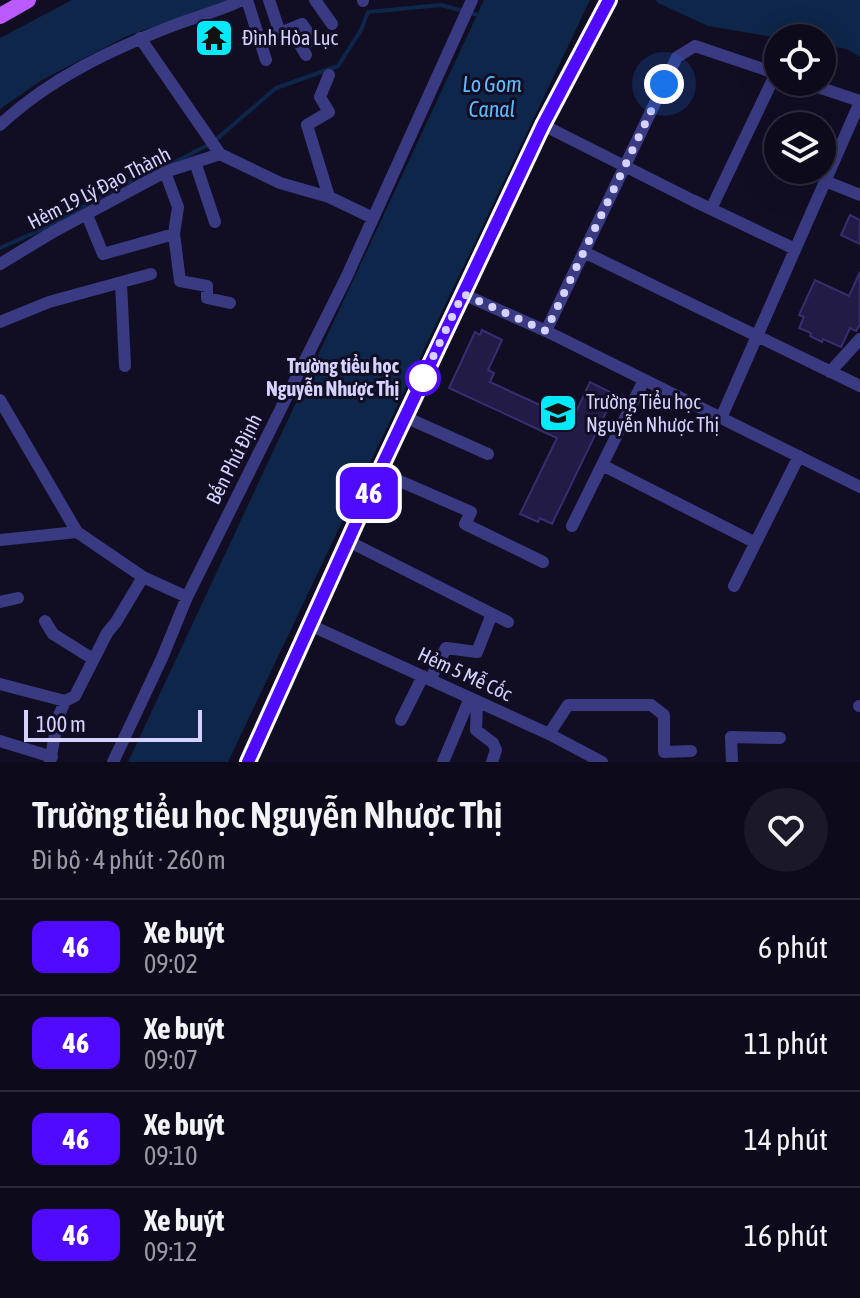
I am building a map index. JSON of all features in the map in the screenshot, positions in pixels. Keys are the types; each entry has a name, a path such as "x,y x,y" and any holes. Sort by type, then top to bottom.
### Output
{"main road":[{"path":"0,16 28,0"}],"street":[{"path":"0,125 45,89 80,67 140,38 245,0 266,60"},
{"path":"269,0 280,33 302,24 314,41"},
{"path":"315,0 332,24"},
{"name":"Bến Phú Định","path":"113,762 187,597 346,278 472,0"},
{"path":"248,762 463,294 543,125 608,1"},
{"path":"291,29 306,55"},
{"path":"140,38 220,154 280,183 329,197 373,218"},
{"path":"546,331 677,57 695,46 764,69"},
{"path":"329,75 320,97 329,112 307,125 329,197"},
{"path":"836,94 860,102 836,156"},
{"path":"711,209 766,96"},
{"path":"543,125 795,249"},
{"name":"Hẻm 19 Lý Đạo Thành","path":"0,264 165,172 220,154"},
{"path":"195,162 215,222"},
{"path":"165,172 178,207 174,234 180,281 207,286 207,298 230,303"},
{"path":"721,418 824,184"},
{"path":"832,184 860,195"},
{"path":"87,215 103,254 174,234"},
{"path":"584,252 860,386"},
{"path":"0,322 49,302 151,274"},
{"path":"121,283 125,366"},
{"path":"463,294 859,483"},
{"path":"830,372 860,339"},
{"path":"572,526 644,380"},
{"path":"2,403 77,532 143,577 187,597"},
{"path":"405,417 488,454"},
{"path":"734,586 799,456"},
{"path":"602,465 754,542"},
{"path":"379,472 471,512 465,524 543,562"},
{"path":"0,540 77,532"},
{"path":"348,541 508,622"},
{"path":"0,741 51,760 58,718 65,701 75,696 107,633 143,577"},
{"path":"0,602 18,598"},
{"path":"401,720 446,648 477,652 492,614"},
{"path":"45,621 53,634 93,659"},
{"name":"Hẻm 5 Mễ Cốc","path":"310,625 549,734 602,762"},
{"path":"0,684 65,701"},
{"path":"443,762 474,700"},
{"path":"474,700 476,730 493,743 496,750 492,762"},
{"path":"549,734 568,705 651,705 664,715 664,752 691,751"},
{"path":"732,762 731,737 780,738"}],"water":[{"path":"72,0 231,0 127,36 42,80 0,109 0,38"},
{"name":"Lo Gom Canal","path":"484,0 590,0 228,762 128,762"},
{"path":"656,0 860,0 860,57 847,49 836,47 836,24 764,24 764,35 708,26"}],"building":[{"name":"Đình Hòa Lục","path":"218,21 227,49 210,54 202,26"},
{"path":"850,215 860,220 860,244 841,235"},
{"path":"860,272 860,324 856,331 850,328 841,347 823,339 822,342 799,328 804,317 799,315 815,280 849,296"},
{"path":"482,330 502,340 488,370 494,373 490,382 566,417 570,408 577,410 590,382 610,392 609,396 613,398 552,524 520,514 557,438 449,388 475,332 480,335"}],"waterway":[{"path":"167,166 212,143 276,88 338,66 361,30 368,12 441,5 482,16"},
{"path":"0,248 52,225 121,185 151,173"}],"bus line":[{"name":"46","path":"248,762 379,472 543,125 609,0"}],"place":[{"name":"Đình Hòa Lục","path":"214,38"},
{"name":"Trường tiểu học Nguyễn Nhược Thị","path":"423,378"},
{"name":"Trường Tiểu học Nguyễn Nhược Thị","path":"558,413"}],"route":[{"path":"423,378 463,294 546,331 664,84"}]}
